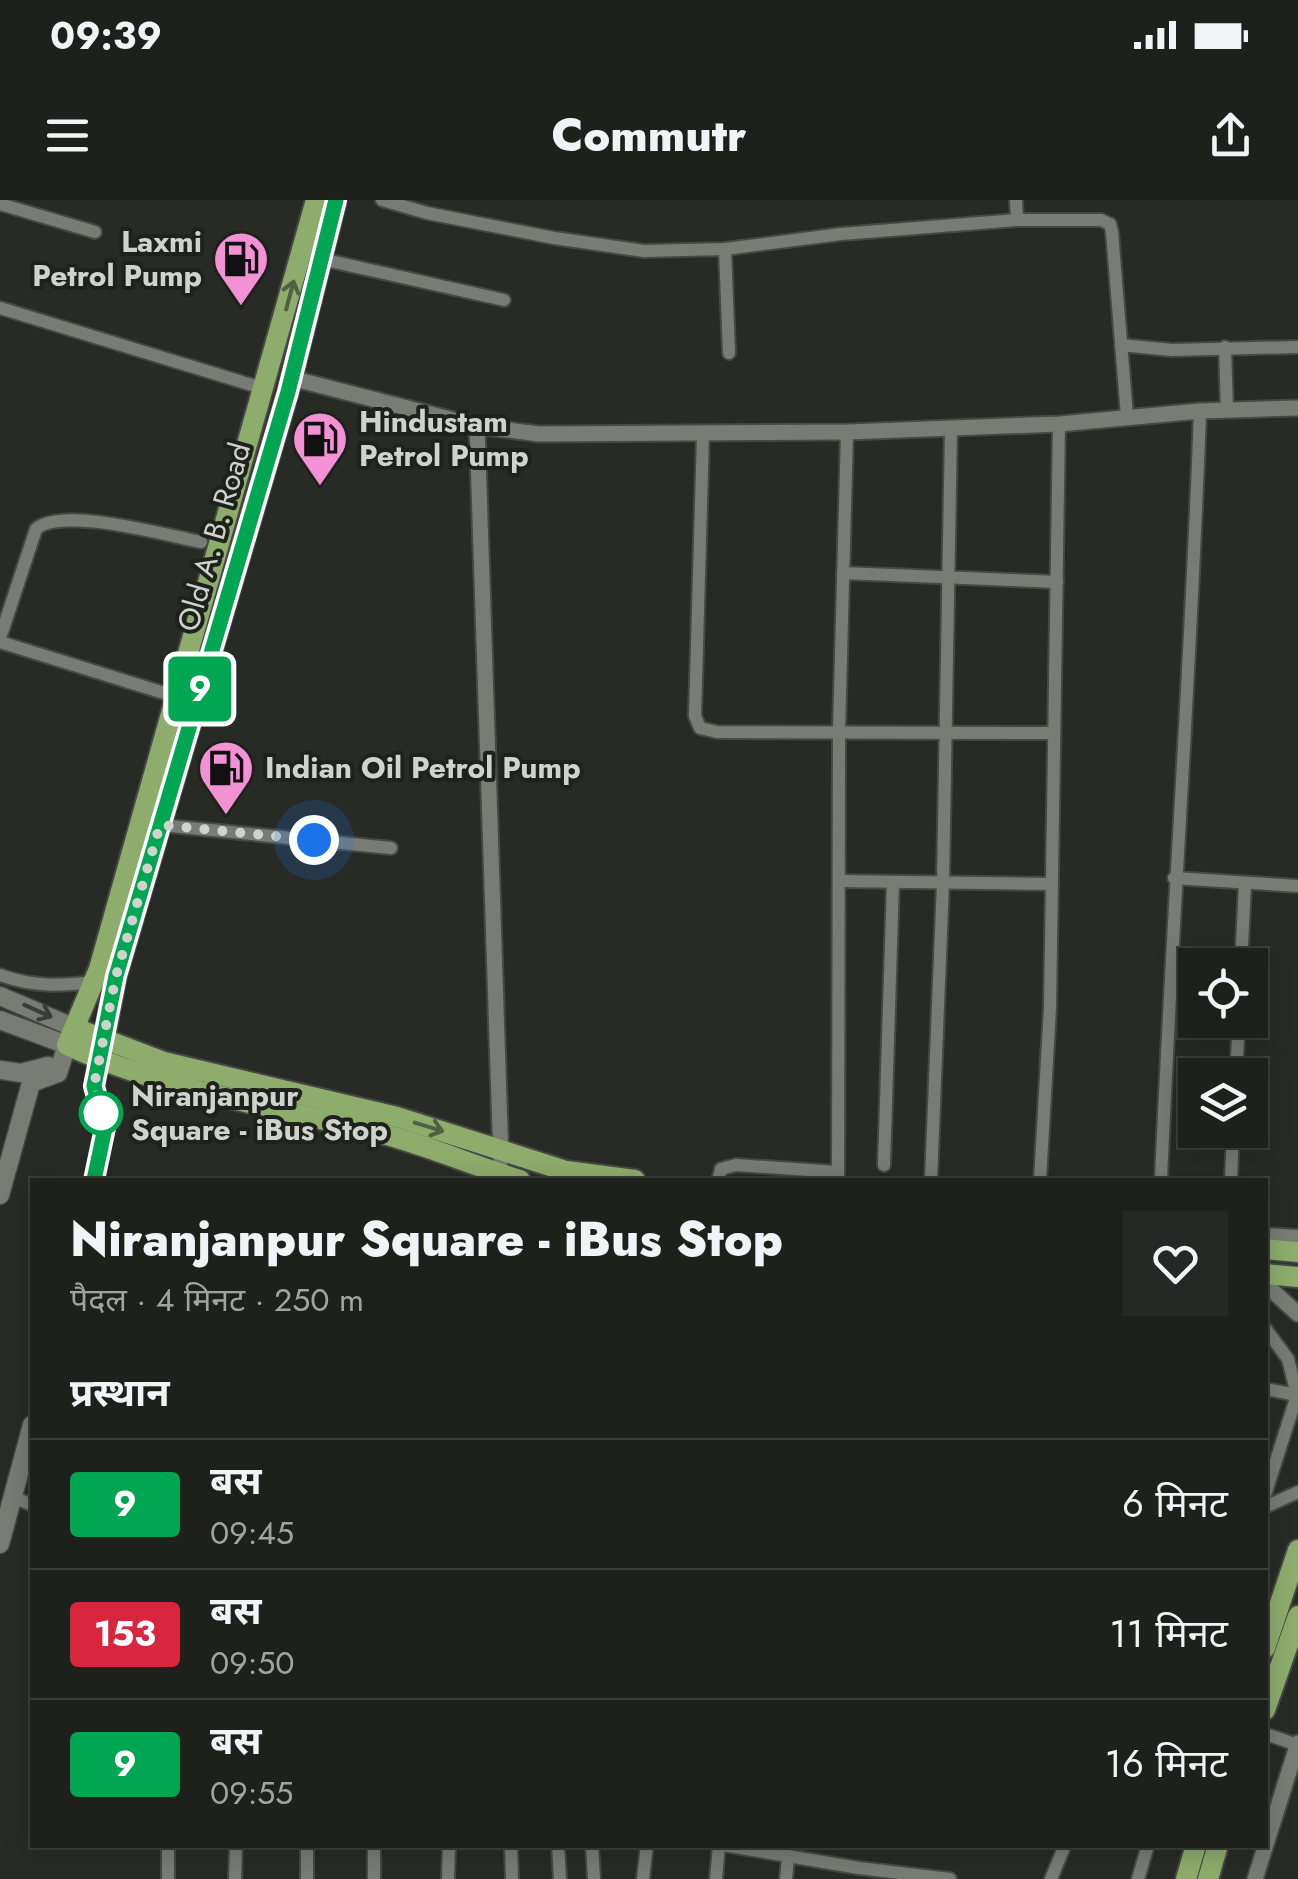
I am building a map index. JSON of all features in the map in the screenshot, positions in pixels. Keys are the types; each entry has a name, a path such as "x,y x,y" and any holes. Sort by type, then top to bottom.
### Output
{"main road":[{"name":"Old A. B. Road","path":"65,1051 94,982 316,200"},
{"name":"Old A. B. Road","path":"94,1178 105,1128 94,1086 116,976 292,378 336,200"},
{"path":"0,996 65,1051"},
{"path":"0,1020 65,1051 102,1051 164,1062 397,1117 566,1171 620,1178"},
{"path":"0,1070 34,1072 65,1051"},
{"path":"0,1196 32,1082 65,1051"},
{"path":"102,1051 387,1135 472,1172 511,1177"},
{"path":"1268,1248 1298,1251"},
{"path":"1268,1274 1298,1277"},
{"path":"0,1544 30,1433"},
{"path":"1268,1639 1298,1550"},
{"path":"1268,1701 1298,1616"},
{"path":"1186,1879 1195,1848"},
{"path":"1208,1879 1217,1848"}],"street":[{"path":"382,200 428,213 644,251 725,249 841,234 1017,220 1088,218 1110,224 1128,416"},
{"path":"1016,200 1017,220"},
{"path":"0,204 95,232"},
{"path":"725,249 729,352"},
{"path":"321,259 504,300"},
{"path":"0,308 265,389"},
{"path":"1122,346 1172,350 1298,348"},
{"path":"1226,347 1227,410"},
{"path":"292,378 478,426 539,434 847,432 1059,424 1200,411 1298,408"},
{"path":"1161,1178 1174,878 1190,672 1200,411"},
{"path":"1040,1178 1050,1008 1059,424"},
{"path":"478,426 501,1151 511,1177"},
{"path":"930,1178 943,882 951,428"},
{"path":"718,1178 721,1168 736,1165 838,1176 840,732 847,432"},
{"path":"703,434 695,716 700,728 717,732 1054,733"},
{"path":"176,697 0,640 36,530 43,523 76,519 200,542"},
{"path":"843,574 1056,582"},
{"path":"160,825 391,848"},
{"path":"1174,878 1298,886"},
{"path":"839,881 1052,884"},
{"path":"884,1164 893,882"},
{"path":"1243,948 1246,884"},
{"path":"0,976 23,984 53,987 94,982"},
{"path":"1231,1178 1232,1148"},
{"path":"1268,1234 1298,1236"},
{"path":"1268,1287 1298,1314"},
{"path":"1268,1332 1288,1359 1296,1395 1268,1485"},
{"path":"1268,1390 1296,1395"},
{"path":"1268,1506 1298,1492"},
{"path":"13,1498 30,1504"},
{"path":"1268,1735 1298,1744 1268,1838"},
{"path":"168,1848 168,1879"},
{"path":"236,1848 236,1879"},
{"path":"307,1848 307,1879"},
{"path":"374,1848 374,1879"},
{"path":"448,1879 449,1848"},
{"path":"511,1848 512,1879"},
{"path":"558,1848 560,1879"},
{"path":"592,1848 594,1879"},
{"path":"643,1879 647,1848"},
{"path":"716,1879 721,1848"},
{"path":"736,1848 859,1874 950,1879"},
{"path":"1051,1879 1064,1848"},
{"path":"1138,1879 1147,1848"},
{"path":"1255,1879 1265,1848"},
{"path":"786,1879 788,1858"}],"bus line":[{"name":"9","path":"94,1178 105,1128 94,1086 116,976 288,392 336,200"}],"place":[{"name":"Laxmi Petrol Pump","path":"241,308"},
{"name":"Hindustam Petrol Pump","path":"320,488"},
{"name":"Indian Oil Petrol Pump","path":"226,817"},
{"name":"Niranjanpur Square - iBus Stop","path":"101,1113"}],"route":[{"path":"101,1113 94,1086 116,976 160,825 314,840"}]}
